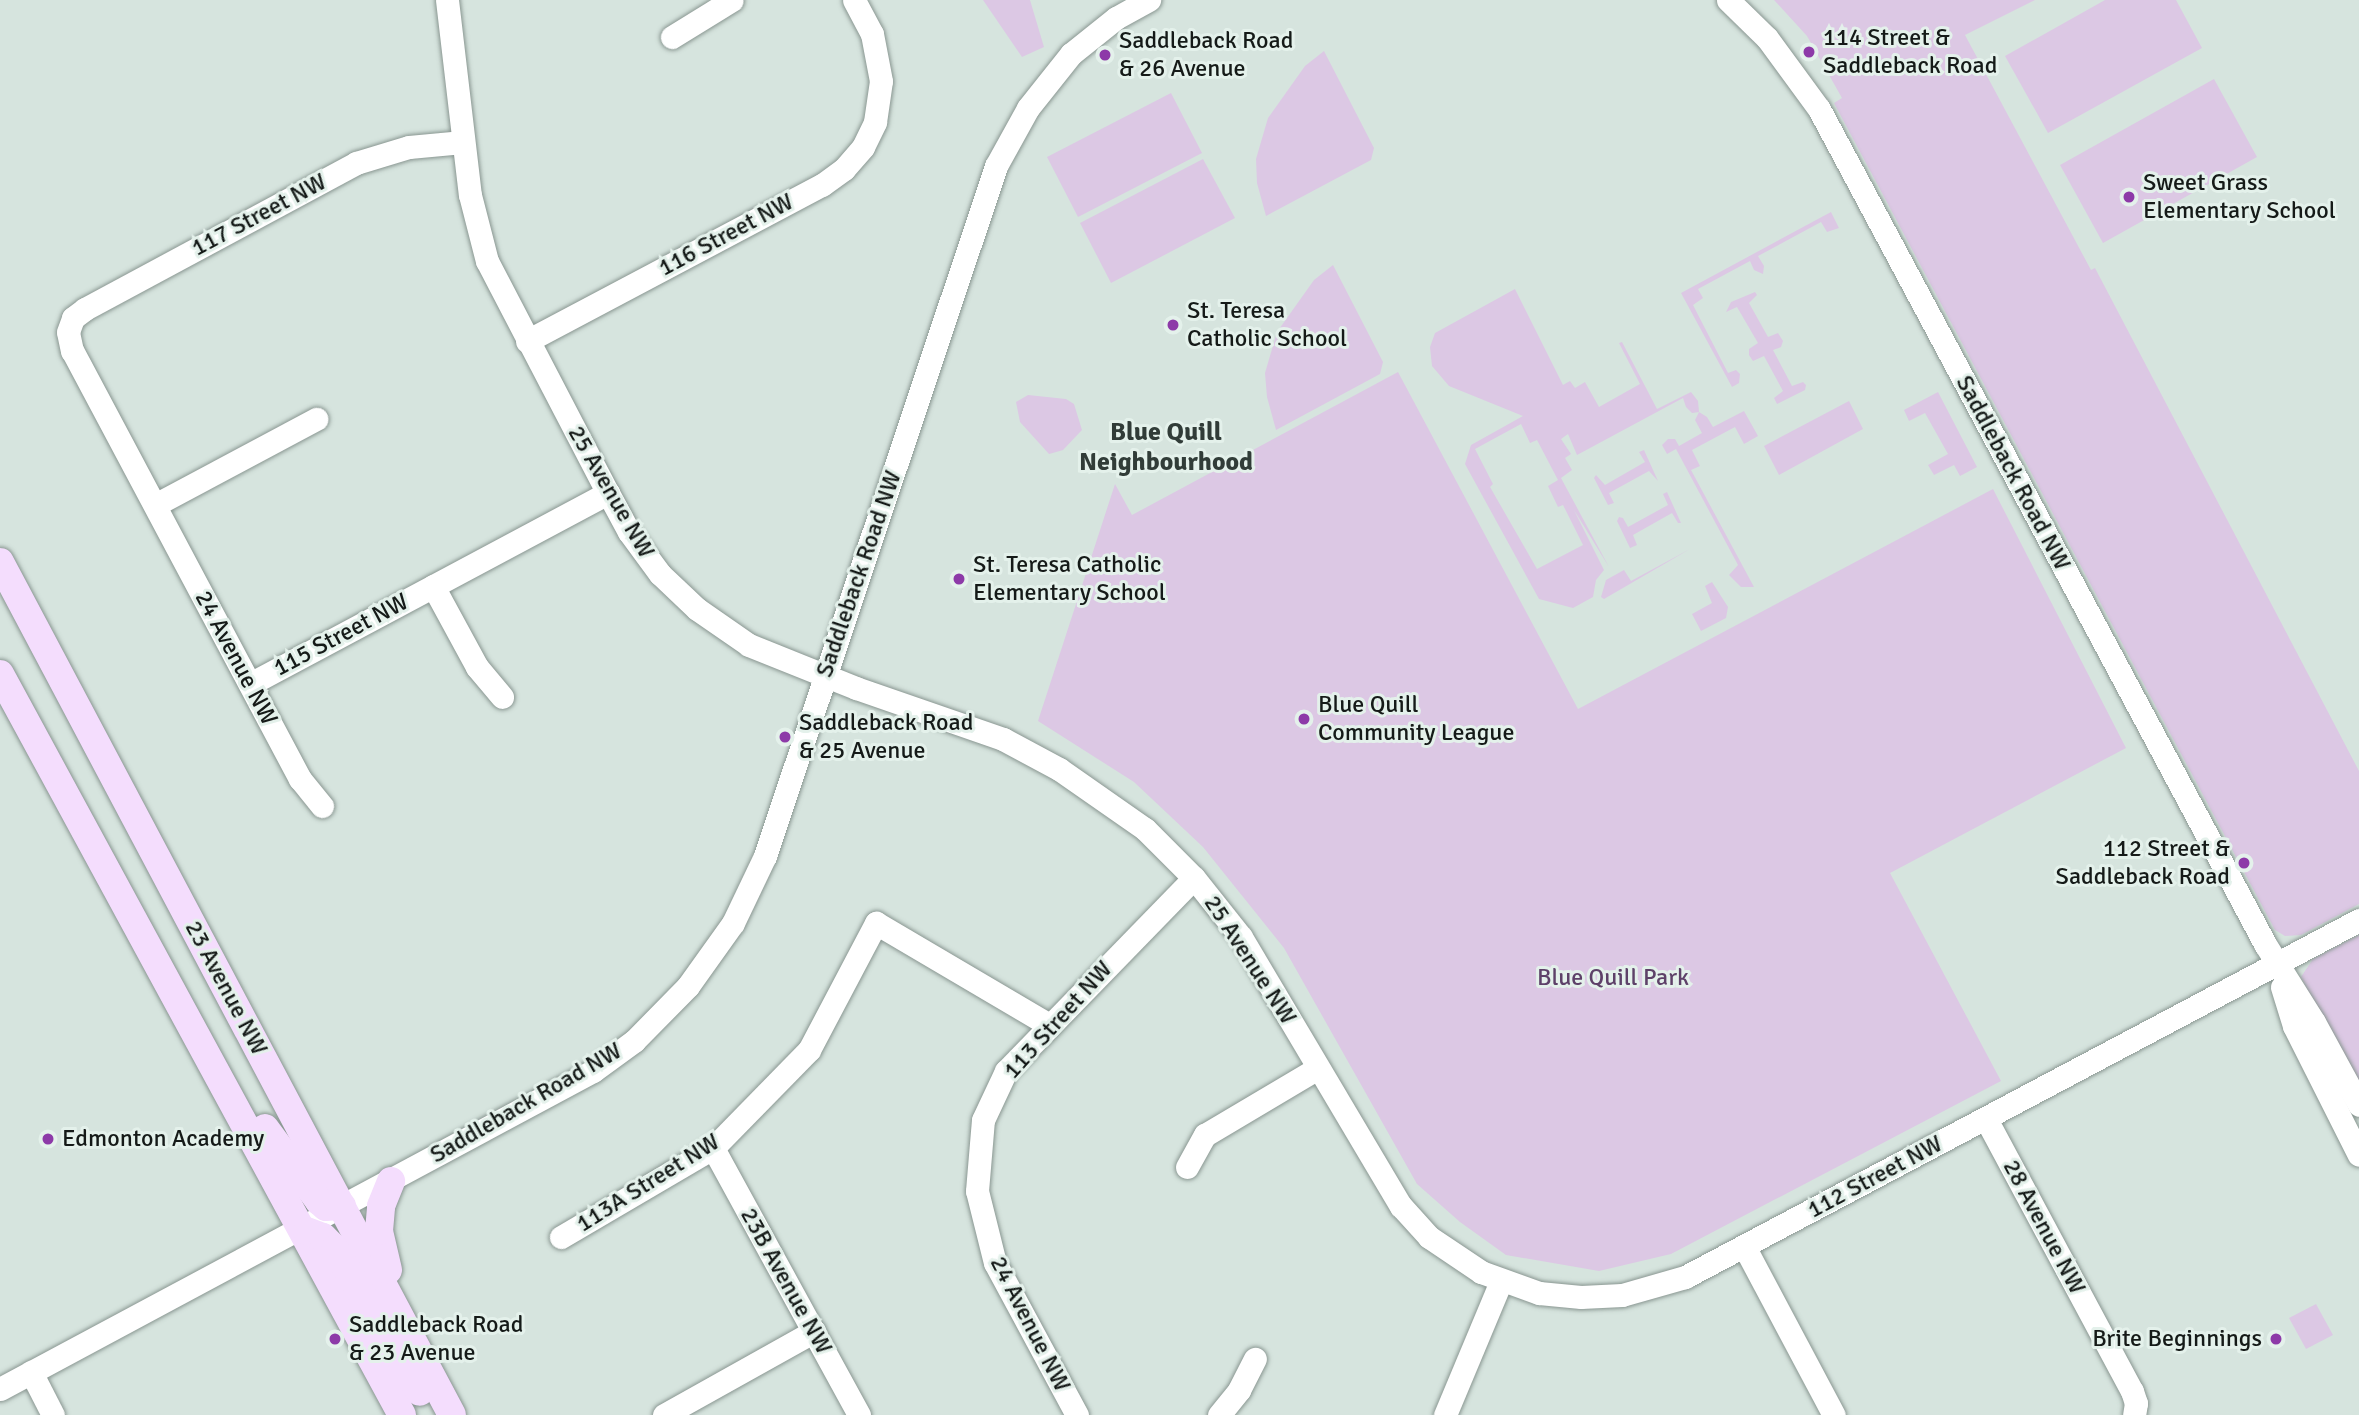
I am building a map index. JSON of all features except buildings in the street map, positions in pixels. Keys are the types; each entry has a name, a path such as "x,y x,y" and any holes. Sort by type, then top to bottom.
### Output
{"main road":[{"name":"23 Avenue NW","path":"0,562 452,1415"},
{"name":"23 Avenue NW","path":"0,674 402,1415"},
{"path":"147,949 195,999 266,1129 295,1173 326,1207 342,1206"},
{"path":"391,1181 381,1206 380,1244 401,1317"},
{"path":"302,1228 323,1237 335,1249 435,1415"}],"street":[{"name":"25 Avenue NW","path":"447,0 463,142 479,238 497,282 608,493 643,553 660,574 696,609 749,645 825,676 971,726 1046,761 1145,829 1194,878 1224,913 1256,960 1401,1206 1445,1249 1501,1281"},
{"path":"672,37 732,0"},
{"name":"116 Street NW","path":"527,341 834,177 855,157 875,122 881,90 876,46 854,0"},
{"name":"Saddleback Road NW","path":"0,1388 593,1071 634,1041 688,986 733,923 762,863 996,166 1028,108 1072,54 1116,18 1149,0"},
{"name":"Saddleback Road NW","path":"1728,0 1767,38 1819,109 2276,964 2314,1022 2359,1105"},
{"name":"117 Street NW","path":"70,324 85,309 356,163 402,148 463,142"},
{"name":"24 Avenue NW","path":"70,324 68,342 72,351 300,779 322,806"},
{"path":"155,505 316,419"},
{"name":"115 Street NW","path":"250,684 608,493"},
{"name":"115 Street NW","path":"433,586 477,667 502,696"},
{"name":"113 Street NW","path":"977,1191 983,1121 1006,1071 1194,878"},
{"name":"112 Street NW","path":"1501,1281 1556,1295 1622,1295 1685,1277 2359,920"},
{"name":"113A Street NW","path":"561,1237 713,1147 809,1050 876,923 1049,1024"},
{"name":"Saddleback Road NW","path":"2276,964 2294,1026 2359,1155"},
{"path":"1187,1167 1205,1135 1318,1069"},
{"name":"28 Avenue NW","path":"1986,1119 2132,1391 2135,1414"},
{"name":"23B Avenue NW","path":"713,1147 859,1415"},
{"name":"24 Avenue NW","path":"977,1191 995,1263 1077,1415"},
{"path":"1744,1246 1834,1415"},
{"path":"1445,1415 1501,1281"},
{"path":"664,1415 814,1331"},
{"path":"1219,1415 1239,1390 1255,1359"},
{"path":"31,1372 53,1415"}],"green space":[{"path":"983,0 1030,0 1044,47 1022,57"},
{"path":"1774,0 2035,0 1965,35 2091,270 2095,268 2359,771 2359,904 2301,935 2285,936 2275,930 1834,103 1842,98 1807,36"},
{"path":"2105,0 2176,0 2202,48 2048,133 2005,56"},
{"path":"1324,51 1374,148 1371,160 1266,216 1257,183 1256,159 1268,118 1305,66"},
{"path":"2214,79 2257,157 2103,243 2060,165"},
{"path":"1171,93 1202,153 1078,217 1047,157"},
{"path":"1203,159 1235,218 1111,283 1080,223"},
{"path":"1831,212 1839,228 1827,232 1821,222 1758,256 1764,266 1763,274 1754,270 1750,261 1698,289 1703,298 1693,305 1728,373 1736,370 1740,374 1739,383 1732,387 1681,293"},
{"path":"1333,265 1383,362 1380,374 1276,430 1267,397 1265,373 1277,332 1314,280"},
{"path":"1515,289 1563,385 1570,381 1575,388 1585,382 1599,407 1640,384 1619,343 1622,342 1657,409 1691,392 1698,401 1699,412 1692,413 1683,398 1577,455 1568,434 1561,439 1571,454 1565,458 1572,470 1561,478 1609,567 1574,510 1604,570 1596,580 1593,597 1573,608 1539,599 1465,464 1471,445 1523,416 1449,386 1432,366 1430,347 1435,333","holes":["1521,424 1530,443 1537,440 1558,480 1548,486 1558,507 1563,505 1583,545 1537,569 1490,487 1493,484 1475,449"]},
{"path":"1755,292 1757,295 1749,303 1768,337 1778,333 1783,341 1781,347 1773,350 1792,386 1803,382 1806,385 1805,390 1777,404 1774,398 1783,391 1764,356 1753,361 1749,355 1749,349 1758,343 1737,307 1726,312 1731,302"},
{"name":"Blue Quill Park","path":"1398,372 1578,709 1993,489 2126,748 1890,873 2001,1081 1671,1254 1599,1271 1506,1255 1460,1222 1417,1184 1284,948 1203,847 1134,782 1038,721 1115,484 1132,515"},
{"path":"1938,392 1977,467 1960,476 1954,465 1934,475 1928,465 1948,454 1925,413 1909,421 1904,410"},
{"path":"1028,395 1066,399 1074,404 1082,430 1063,450 1049,454 1020,422 1016,402"},
{"path":"1849,401 1863,429 1779,475 1764,446"},
{"path":"1744,411 1758,436 1744,444 1735,427 1692,450 1700,466 1691,470 1754,587 1741,587 1729,575 1738,565 1676,449 1667,454 1662,445 1668,439 1675,439 1679,446 1702,433 1695,420 1699,412 1707,417 1713,427"},
{"path":"1644,450 1658,481 1649,471 1609,493 1614,503 1608,505 1594,478 1596,475 1605,485 1645,462 1639,452"},
{"path":"1667,492 1681,523 1678,523 1672,513 1633,535 1637,545 1630,548 1617,521 1619,517 1623,518 1628,527 1668,505 1663,494"},
{"path":"1690,549 1604,599 1601,597 1606,580 1624,570 1631,581"},
{"path":"1712,582 1728,607 1726,618 1701,631 1692,614 1712,603 1705,586"},
{"path":"2359,935 2359,1090 2301,977 2313,959"},
{"path":"2316,1304 2333,1335 2306,1349 2289,1318"}],"place":[{"name":"114 Street & Saddleback Road","path":"1809,52"},
{"name":"Saddleback Road & 26 Avenue","path":"1105,55"},
{"name":"Sweet Grass Elementary School","path":"2129,197"},
{"name":"St. Teresa Catholic School","path":"1173,325"},
{"name":"St. Teresa Catholic Elementary School","path":"959,579"},
{"name":"Blue Quill Community League","path":"1304,719"},
{"name":"Saddleback Road & 25 Avenue","path":"785,737"},
{"name":"112 Street & Saddleback Road","path":"2244,863"},
{"name":"Edmonton Academy","path":"48,1139"},
{"name":"Saddleback Road & 23 Avenue","path":"335,1339"},
{"name":"Brite Beginnings","path":"2276,1339"}],"district":[{"name":"Blue Quill Neighbourhood","path":"1166,448"}]}
